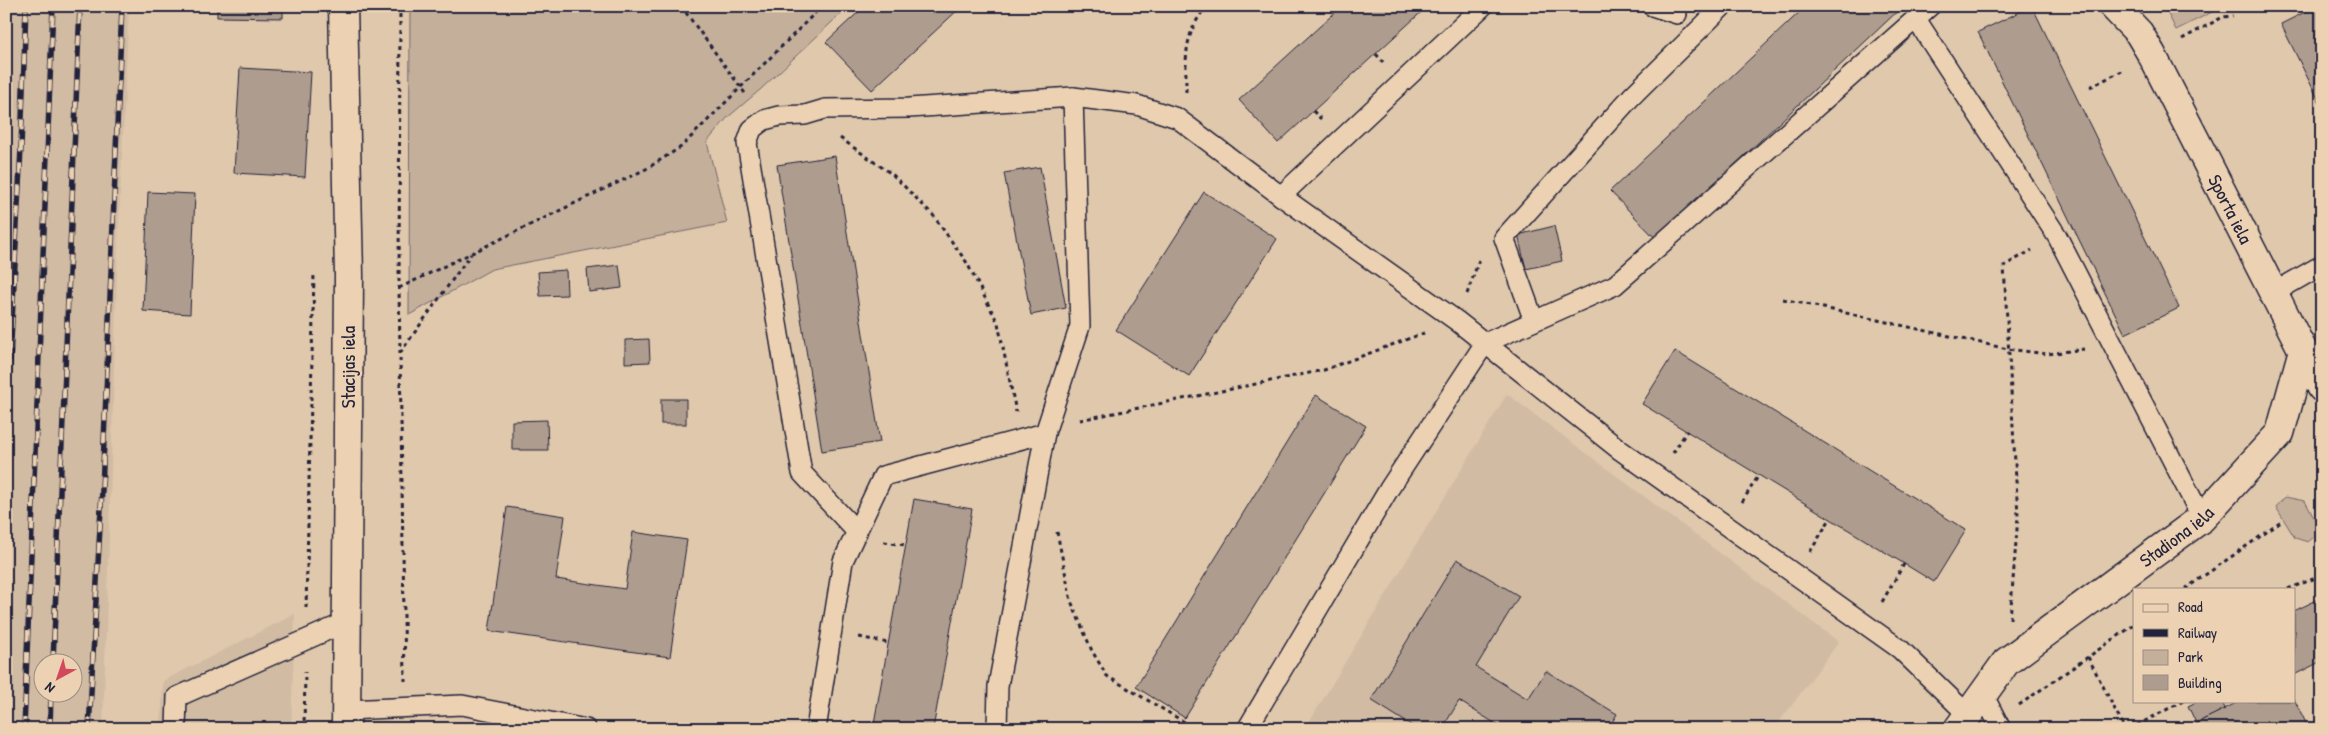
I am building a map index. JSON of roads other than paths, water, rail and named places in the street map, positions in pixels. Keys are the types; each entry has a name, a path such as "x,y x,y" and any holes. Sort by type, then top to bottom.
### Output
{"street":[{"name":"Stacijas iela","path":"343,6 349,275 346,719"},
{"name":"Sporta iela","path":"2113,6 2138,33 2152,55 2322,388"},
{"path":"2138,33 2142,6"},
{"name":"Stadiona iela","path":"1963,722 2006,662 2202,518 2280,432 2303,350"}],"lane":[{"path":"1281,196 1483,6"},
{"path":"1652,6 1677,14"},
{"path":"1534,321 1504,238 1632,96 1723,6"},
{"path":"1247,729 1389,489 1485,343 1615,285 1930,6"},
{"path":"1916,19 2057,236 2202,518"},
{"path":"997,729 998,686 1035,486 1036,436 1080,326 1073,97"},
{"path":"857,532 802,473 747,143 752,129 764,120 779,116 805,115 825,109 909,108 1073,97 1136,105 1178,118 1281,196 1456,321 1620,450 1900,649 1963,722"},
{"path":"2273,294 2322,265"},
{"path":"816,729 843,560 883,476 1036,436"},
{"path":"176,729 177,697 346,622"},
{"path":"1983,694 2000,727"},
{"path":"346,719 405,707 462,705 586,729"}],"railway":[{"path":"6,438 21,148 26,6"},
{"path":"24,729 53,6"},
{"path":"53,652 80,6"},
{"path":"89,729 102,490 122,6"},
{"path":"50,729 51,702"}]}
